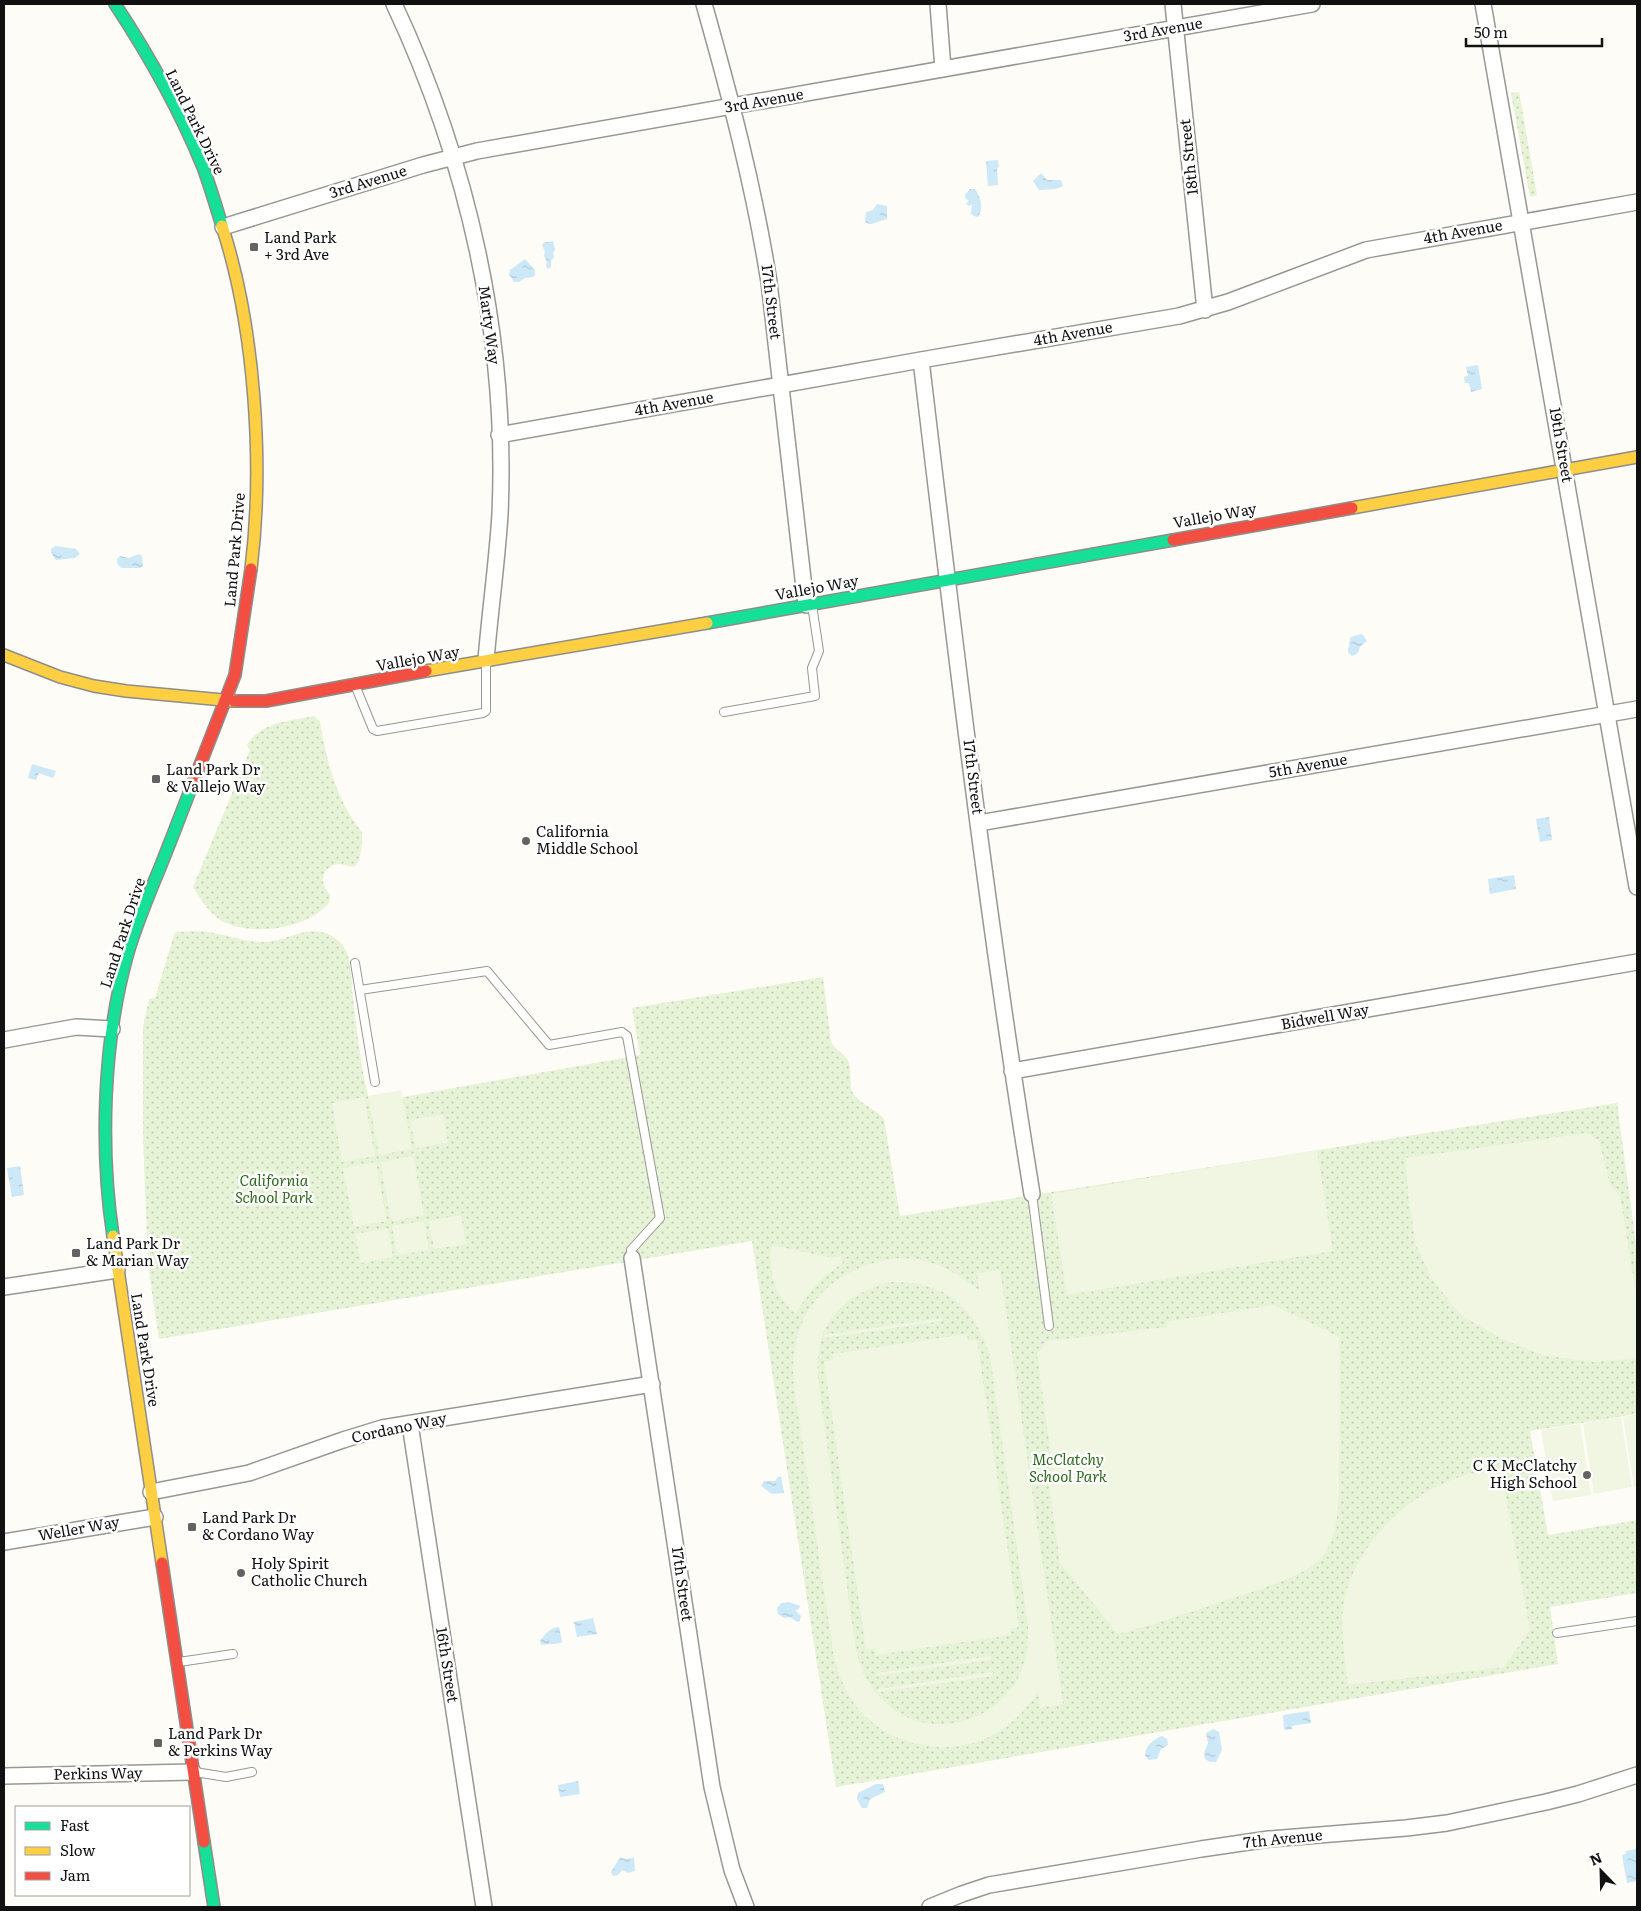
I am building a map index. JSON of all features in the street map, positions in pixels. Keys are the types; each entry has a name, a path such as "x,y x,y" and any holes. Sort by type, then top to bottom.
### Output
{"main road":[{"name":"Land Park Drive","path":"115,4 131,28 188,135 206,177 223,227 238,292 249,352 255,409 255,519 250,586 235,674 141,915 127,958 112,1029 107,1082 106,1131 110,1220 214,1907"},
{"name":"Vallejo Way","path":"4,656 60,677 94,686 225,701 266,701 355,686 486,660 561,649 1637,457"}],"street":[{"name":"Marty Way","path":"394,4 424,71 454,156 468,210 488,313 496,376 500,436 500,512 486,660"},
{"name":"17th Street","path":"704,4 732,106 761,232 769,282 780,385 809,604"},
{"path":"938,4 944,69"},
{"name":"18th Street","path":"1174,4 1205,310"},
{"name":"3rd Avenue","path":"223,227 454,156 504,145 1312,4"},
{"name":"19th Street","path":"1483,4 1637,887"},
{"name":"4th Avenue","path":"500,436 921,360 1179,316 1205,310 1366,250 1637,202"},
{"name":"17th Street","path":"921,360 979,824 1012,1071 1032,1194"},
{"name":"5th Avenue","path":"979,824 1637,709"},
{"name":"Bidwell Way","path":"1012,1071 1637,962"},
{"path":"4,1040 76,1027 112,1029"},
{"name":"17th Street","path":"632,1258 712,1787 732,1870 746,1907"},
{"path":"4,1287 117,1270"},
{"name":"Cordano Way","path":"151,1492 249,1473 367,1432 652,1384"},
{"name":"16th Street","path":"410,1424 484,1907"},
{"name":"Weller Way","path":"4,1542 155,1517"},
{"name":"Perkins Way","path":"4,1776 193,1772"},
{"name":"7th Avenue","path":"930,1907 989,1885 1201,1849 1308,1835 1406,1828 1484,1816 1578,1794 1637,1775"}],"lane":[{"path":"724,712 815,696 812,668 819,651 809,604"},
{"path":"355,686 372,730 377,731 483,713 486,711 487,701 486,660"},
{"path":"355,963 375,1082"},
{"path":"360,990 487,971 549,1045 622,1032 627,1036 660,1218 632,1250 632,1258"},
{"path":"1032,1194 1049,1326"},
{"path":"1557,1633 1637,1621"},
{"path":"176,1662 234,1654"},
{"path":"193,1772 226,1777 252,1772"}],"green space":[{"path":"1519,92 1537,195 1530,197 1511,93"},
{"path":"314,716 320,722 329,766 339,794 362,832 359,860 352,867 336,864 326,871 323,881 330,895 329,903 319,912 306,919 292,925 262,929 232,925 220,920 205,905 193,887 250,750 247,745 260,731 268,727 286,721"},
{"name":"McClatchy School Park","path":"198,931 248,941 266,942 314,931 329,935 340,942 345,949 350,963 360,1051 370,1103 640,1055 632,1008 823,977 831,1042 848,1060 851,1086 854,1094 884,1119 900,1216 1617,1103 1637,1251 1637,1414 1530,1431 1548,1535 1637,1520 1637,1593 1550,1607 1558,1664 836,1787 752,1241 159,1339 148,1265 143,1137 143,1027 149,999 155,998 175,932"},
{"path":"401,1090 412,1149 379,1155 368,1096"},
{"path":"364,1097 375,1156 342,1162 332,1103"},
{"path":"443,1114 448,1143 416,1148 410,1120"},
{"path":"1587,1133 1599,1141 1610,1185 1620,1196 1637,1299 1637,1358 1593,1362 1542,1355 1500,1338 1461,1315 1433,1281 1416,1245 1409,1202 1405,1158"},
{"path":"1317,1150 1333,1251 1067,1295 1051,1194"},
{"path":"413,1156 424,1215 391,1221 380,1162"},
{"path":"376,1162 387,1221 354,1227 343,1168"},
{"path":"461,1215 466,1244 434,1249 429,1221"},
{"path":"424,1221 429,1250 397,1255 392,1226"},
{"path":"388,1228 393,1257 361,1263 355,1234"},
{"path":"772,1245 832,1258 840,1256 843,1263 816,1286 796,1314 783,1300 774,1283 771,1264"},
{"path":"900,1258 924,1261 951,1271 979,1290 977,1273 1000,1270 1063,1704 1040,1708 1038,1692 1020,1715 996,1734 977,1742 956,1746 936,1747 915,1744 895,1737 877,1726 861,1712 852,1700 841,1680 834,1658 794,1385 794,1359 798,1336 806,1315 818,1298 833,1283 852,1271 875,1263","holes":["889,1282 909,1283 941,1291 954,1299 975,1322 990,1356 1028,1626 1025,1660 1017,1680 1004,1697 988,1710 968,1719 948,1724 927,1723 907,1717 888,1705 867,1680 861,1665 856,1650 818,1380 820,1344 832,1316 855,1296 871,1289"]},
{"path":"1274,1305 1339,1337 1339,1494 1337,1520 1329,1545 1323,1556 1315,1564 1292,1577 1200,1609 1118,1634 1060,1563 1047,1472 1053,1470 1037,1354 1048,1341 1167,1327 1166,1322"},
{"path":"942,1318 942,1321 825,1338 824,1335"},
{"path":"967,1334 968,1341 977,1340 1019,1627 1010,1629 1011,1635 876,1655 875,1648 866,1649 824,1362 833,1360 832,1354"},
{"path":"1637,1414 1637,1487 1634,1487 1623,1417"},
{"path":"1621,1417 1632,1487 1594,1494 1583,1423"},
{"path":"1580,1424 1591,1495 1553,1501 1541,1430"},
{"path":"1501,1470 1530,1630 1504,1667 1348,1685 1343,1638 1343,1609 1348,1586 1357,1565 1370,1544 1404,1508 1424,1494 1466,1475"},
{"path":"990,1656 990,1660 876,1676 876,1673"},
{"path":"993,1672 993,1676 878,1692 878,1689"}],"water":[{"path":"998,160 998,185 988,186 986,161"},
{"path":"1041,173 1047,180 1061,180 1063,186 1056,189 1039,190 1033,181"},
{"path":"970,189 975,189 980,199 981,210 978,217 971,214 972,204 969,206 966,204 969,200 966,199 965,195"},
{"path":"877,204 887,206 887,219 871,224 866,223 866,212 873,210"},
{"path":"553,241 554,257 551,261 551,267 548,269 544,256 545,251 542,246 543,243"},
{"path":"525,259 535,270 535,275 519,282 514,282 509,274 510,270"},
{"path":"1478,365 1482,389 1471,392 1469,383 1465,383 1464,377 1468,376 1466,367"},
{"path":"55,546 76,549 80,554 75,558 56,560 51,553 51,549"},
{"path":"139,554 142,556 143,566 140,568 121,568 117,563 117,559 120,556 129,558"},
{"path":"1362,634 1367,641 1360,647 1358,653 1352,656 1348,652 1350,638"},
{"path":"32,764 56,771 53,778 39,773 36,780 28,778"},
{"path":"1549,817 1552,840 1540,842 1536,819"},
{"path":"1514,875 1516,889 1490,894 1488,879"},
{"path":"20,1166 24,1195 12,1197 7,1168"},
{"path":"781,1476 784,1493 772,1494 761,1486 764,1481 775,1481"},
{"path":"789,1602 800,1606 798,1610 795,1610 801,1616 800,1621 797,1622 790,1617 784,1618 778,1614 777,1608 781,1603"},
{"path":"593,1618 597,1634 577,1637 574,1622"},
{"path":"559,1627 561,1643 541,1645 540,1641 546,1633 553,1628"},
{"path":"1309,1711 1311,1723 1292,1726 1292,1729 1284,1730 1283,1715"},
{"path":"1214,1729 1219,1732 1222,1750 1216,1762 1210,1762 1205,1759 1204,1753 1208,1743 1206,1733"},
{"path":"1162,1736 1167,1739 1168,1745 1161,1749 1157,1759 1149,1760 1145,1756 1148,1746"},
{"path":"578,1781 580,1794 560,1797 558,1785"},
{"path":"876,1784 883,1784 885,1792 870,1799 867,1808 862,1808 857,1799 858,1793"},
{"path":"1636,1849 1637,1881 1627,1883 1622,1855 1626,1854 1626,1851"},
{"path":"620,1857 625,1859 634,1858 635,1871 628,1873 622,1870 618,1875 613,1876 611,1872"}],"traffic: fast":[{"path":"115,4 174,104 203,167 222,226"},
{"path":"707,623 1173,540"},
{"path":"113,1236 106,1168 105,1133 108,1062 118,993 135,930 193,783"},
{"path":"204,1842 214,1907"}],"traffic: slow":[{"path":"222,226 242,307 254,396 257,485 251,569"},
{"path":"1352,508 1637,457"},
{"path":"426,671 707,623"},
{"path":"4,655 60,677 94,686 126,691 234,701"},
{"path":"113,1236 162,1563"}],"traffic: jam":[{"path":"1173,540 1352,508"},
{"path":"193,783 235,675 251,569"},
{"path":"234,701 266,701 426,671"},
{"path":"162,1563 204,1842"}],"place":[{"name":"Land Park + 3rd Ave","path":"254,247"},
{"name":"Land Park Dr & Vallejo Way","path":"156,779"},
{"name":"California Middle School","path":"526,841"},
{"name":"Land Park Dr & Marian Way","path":"76,1253"},
{"name":"C K McClatchy High School","path":"1587,1475"},
{"name":"Land Park Dr & Cordano Way","path":"192,1527"},
{"name":"Holy Spirit Catholic Church","path":"241,1573"},
{"name":"Land Park Dr & Perkins Way","path":"158,1743"}],"park label":[{"name":"California School Park","path":"274,1190"}]}
